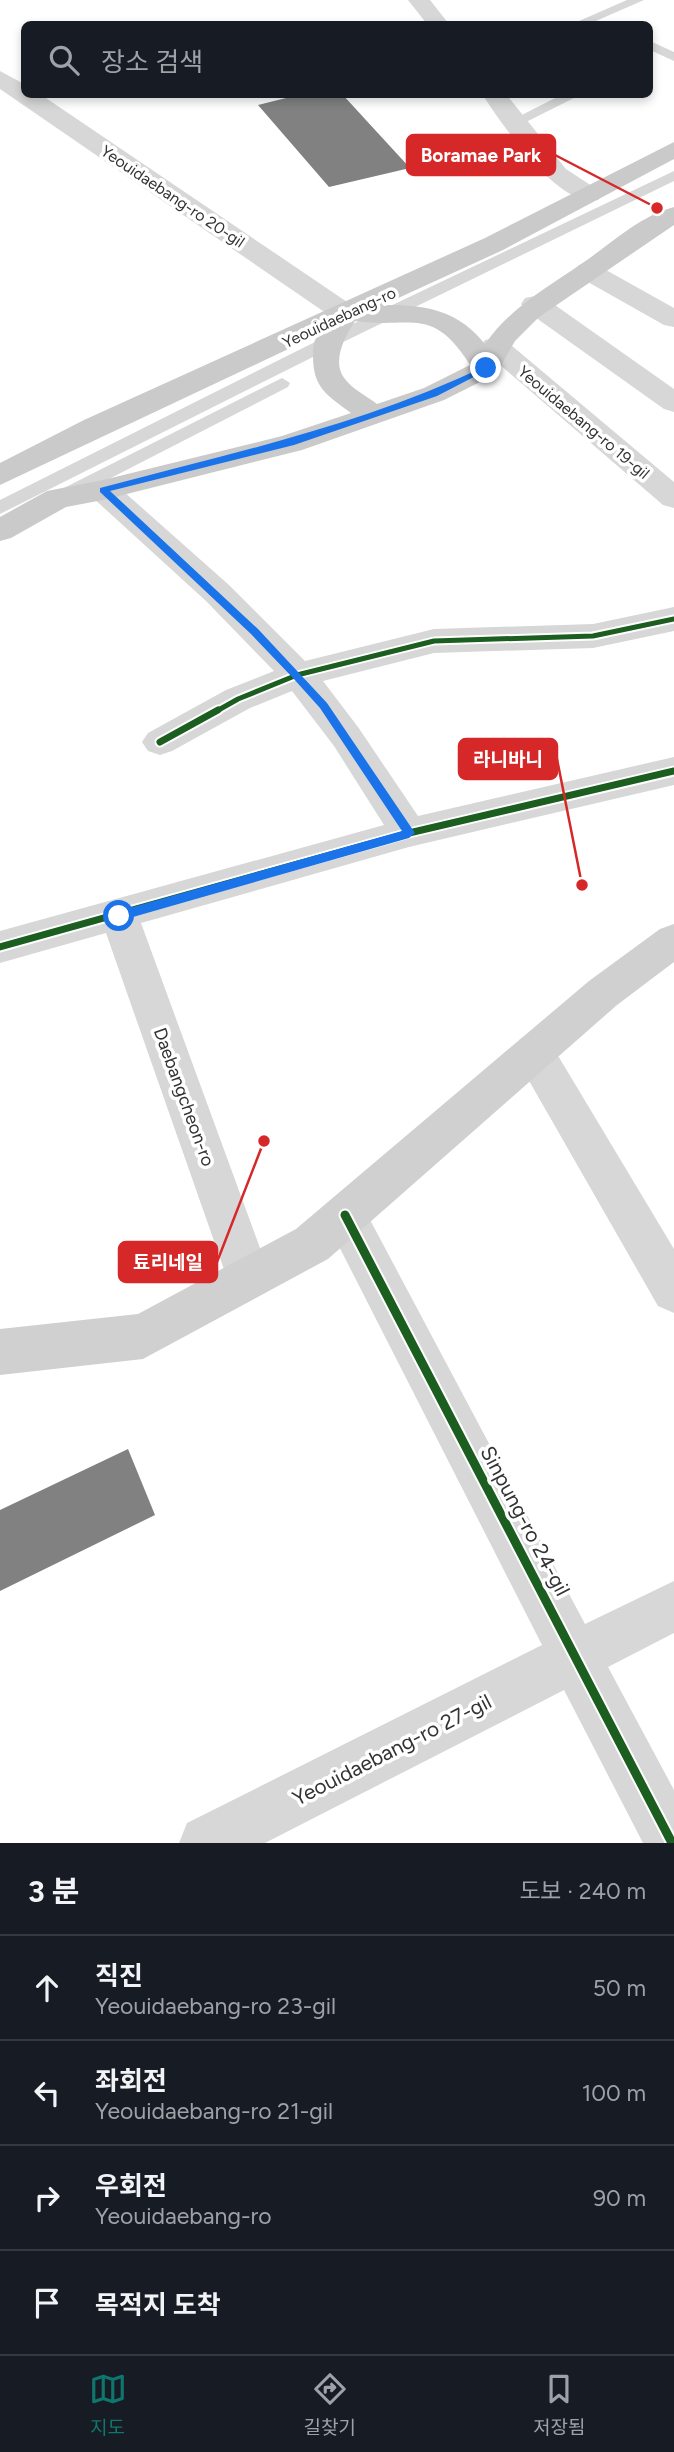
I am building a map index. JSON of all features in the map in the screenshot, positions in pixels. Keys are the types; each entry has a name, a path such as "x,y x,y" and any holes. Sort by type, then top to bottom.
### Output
{"main road":[{"name":"Yeouidaebang-ro","path":"0,475 94,427 494,244 674,149"},
{"path":"0,531 58,498 103,490 291,443 434,394 491,357 535,304 652,226 674,215"},
{"path":"374,416 334,386 327,373 328,351 346,314 404,314 442,318 456,326 491,357"},
{"path":"0,1352 144,1336 312,1244 603,993 674,940"}],"street":[{"path":"419,0 436,21"},
{"name":"Yeouidaebang-ro 20-gil","path":"0,78 21,92"},
{"name":"Yeouidaebang-ro 20-gil","path":"29,98 346,314"},
{"path":"496,98 557,174 589,195"},
{"path":"588,271 674,319"},
{"path":"535,304 674,403"},
{"name":"Yeouidaebang-ro 19-gil","path":"491,357 674,498"},
{"path":"103,490 255,631 297,675 323,705 409,833"},
{"path":"160,742 238,699 297,675 434,641 593,636 674,619"},
{"path":"0,947 409,833 674,771"},
{"name":"Daebangcheon-ro","path":"119,916 249,1279"},
{"path":"534,1052 674,1291"},
{"name":"Sinpung-ro 24-gil","path":"345,1215 672,1843"},
{"path":"576,1656 674,1606"},
{"name":"Yeouidaebang-ro 27-gil","path":"207,1843 576,1656"}],"lane":[{"path":"587,21 638,0"},
{"path":"597,17 604,21"},
{"path":"653,46 671,53"},
{"path":"653,60 671,53"},
{"path":"515,122 566,98"},
{"path":"404,314 674,175"},
{"path":"0,509 404,314 674,188"},
{"path":"58,498 328,351"}],"building":[{"path":"286,98 346,98 410,168 329,187 258,105"},
{"path":"128,1449 155,1515 0,1591 0,1510"}],"cycle path":[{"path":"160,742 238,699 297,675 434,641 593,636 674,619"},
{"path":"0,947 409,833 674,771"},
{"path":"345,1215 672,1843"}],"place":[{"name":"Boramae Park","path":"657,208"},
{"name":"라니바니","path":"582,885"},
{"name":"툐리네일","path":"264,1141"}],"route":[{"path":"119,916 409,833 323,705 297,675 255,631 103,490 291,443 434,394 486,368"}]}
